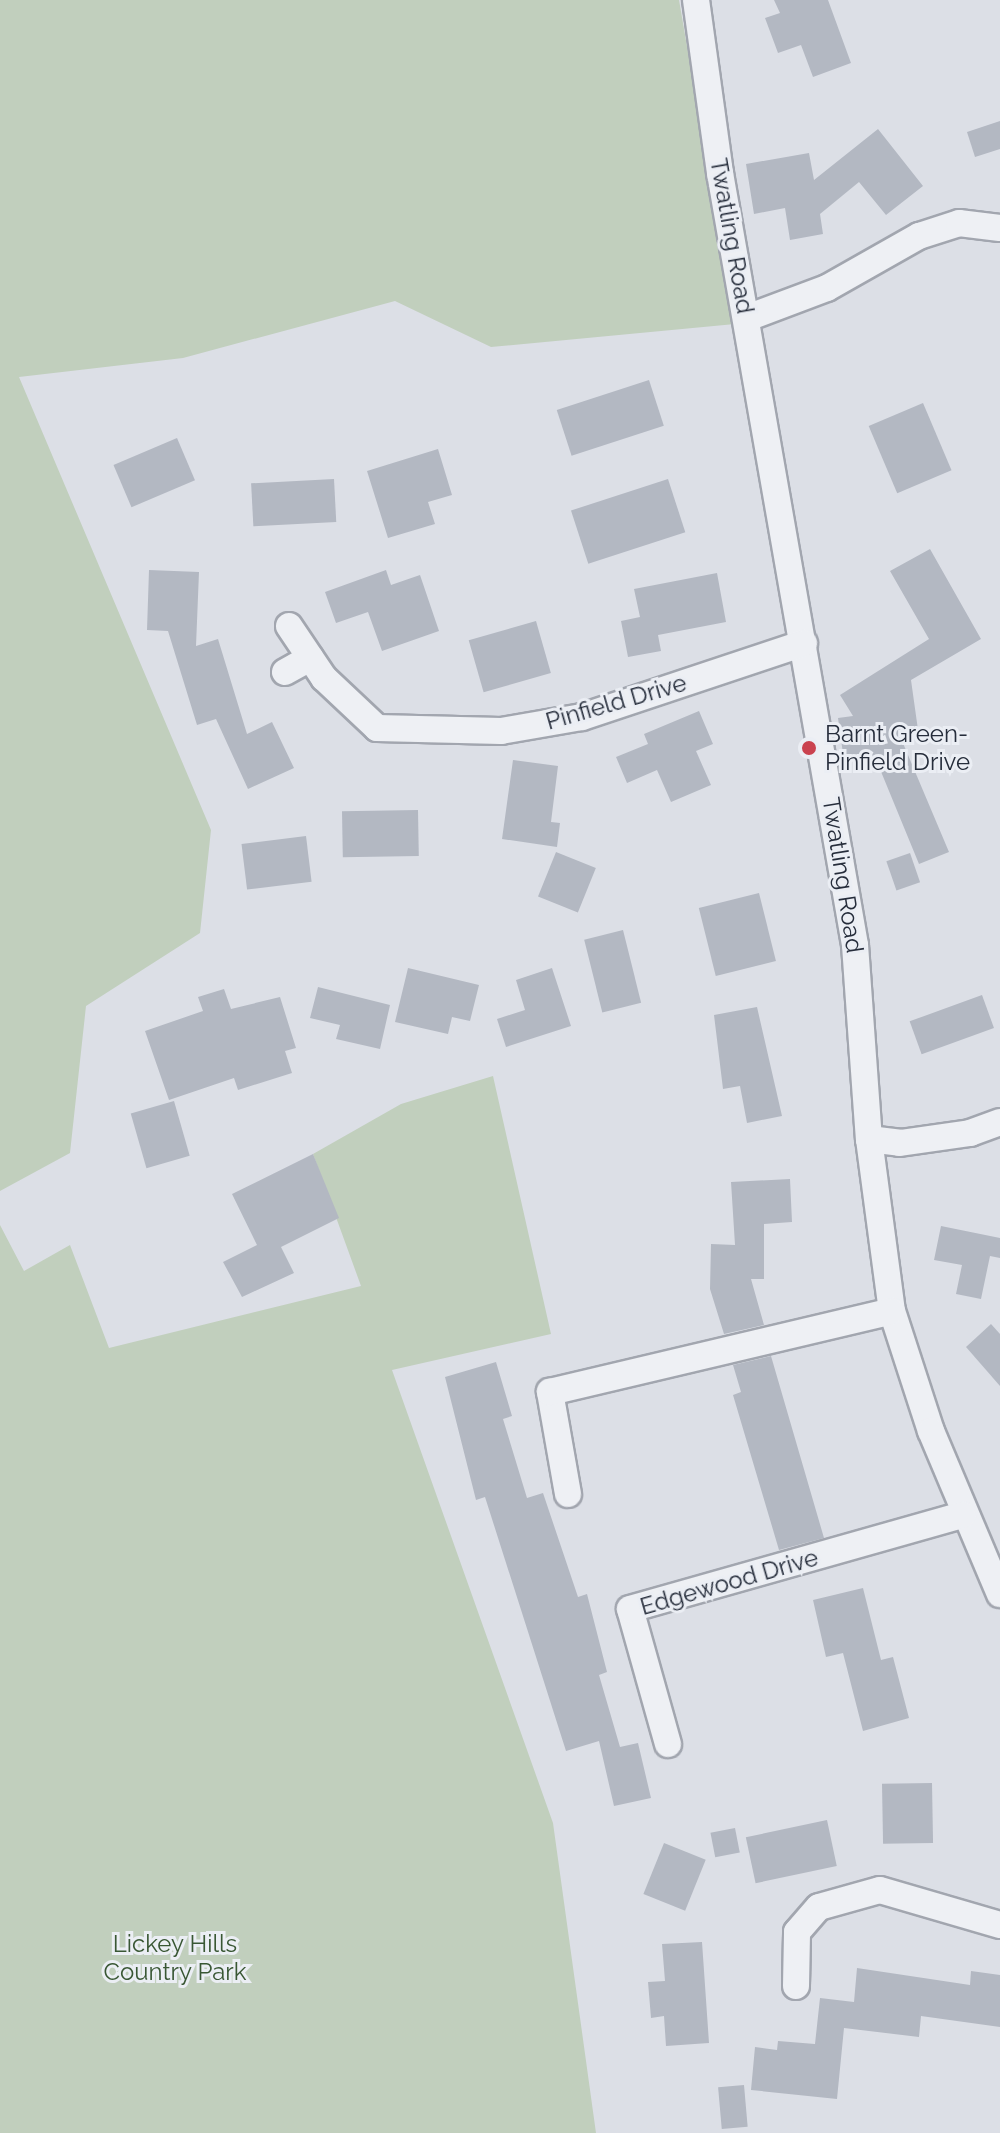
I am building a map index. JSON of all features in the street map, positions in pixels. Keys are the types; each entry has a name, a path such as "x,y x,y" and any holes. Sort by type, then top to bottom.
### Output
{"street":[{"name":"Twatling Road","path":"696,0 720,173 855,945 869,1139 892,1311 963,1515 1000,1594"},
{"path":"747,318 827,288 919,236 959,223 1000,228"},
{"name":"Pinfield Drive","path":"289,626 310,658 377,728 501,731 582,717 804,643"},
{"path":"285,672 310,658"},
{"path":"869,1139 900,1143 970,1133 1000,1122"},
{"path":"568,1494 550,1392 892,1311"},
{"name":"Edgewood Drive","path":"668,1744 630,1609 963,1515"},
{"path":"796,1986 797,1932 819,1907 880,1890 1000,1925"}],"green space":[{"path":"0,0 679,0 735,324 491,347 395,301 183,358 19,377 211,830 200,933 86,1006 70,1153 0,1191"},
{"name":"Lickey Hills Country Park","path":"493,1076 551,1334 392,1370 553,1823 596,2133 0,2133 0,1225 24,1271 70,1245 109,1348 361,1286 313,1154 401,1104"}],"building":[{"path":"774,0 828,0 851,63 813,77 801,45 778,53 765,18 780,13"},
{"path":"1000,121 1000,149 975,157 967,132"},
{"path":"878,129 923,186 886,215 859,182 820,214 823,234 790,240 785,208 754,214 746,164 809,153 814,180"},
{"path":"649,380 664,426 572,456 557,410"},
{"path":"923,403 952,470 897,493 869,426"},
{"path":"177,438 195,480 131,507 113,465"},
{"path":"438,449 452,495 428,502 435,524 388,538 367,471"},
{"path":"334,479 336,522 253,526 251,483"},
{"path":"668,479 685,532 588,564 571,511"},
{"path":"930,549 981,639 911,680 919,737 900,736 949,852 919,864 875,757 844,761 838,718 853,716 840,695 929,639 890,571"},
{"path":"149,570 199,572 196,646 218,639 247,734 272,722 294,768 248,789 216,719 197,725 168,631 147,630"},
{"path":"386,570 391,585 420,575 439,631 382,651 368,612 336,623 325,592"},
{"path":"717,573 726,622 658,635 661,651 628,657 621,621 640,617 634,589"},
{"path":"536,621 551,673 484,692 469,640"},
{"path":"699,711 713,744 696,751 711,785 671,802 657,770 627,783 616,757 648,744 644,734"},
{"path":"513,760 558,766 551,822 560,823 557,847 502,839"},
{"path":"418,810 419,856 343,857 342,811"},
{"path":"306,836 312,882 247,890 241,844"},
{"path":"556,852 596,868 578,913 538,897"},
{"path":"910,853 920,882 896,890 886,861"},
{"path":"759,893 776,961 716,976 699,908"},
{"path":"623,930 641,1003 602,1012 584,940"},
{"path":"408,968 479,985 470,1021 452,1017 448,1034 395,1022"},
{"path":"552,968 571,1026 506,1047 497,1019 525,1010 516,980"},
{"path":"318,987 390,1005 380,1049 336,1039 340,1025 310,1018"},
{"path":"224,989 231,1009 280,997 296,1048 285,1051 292,1073 238,1090 234,1078 169,1100 145,1031 203,1011 198,997"},
{"path":"982,995 994,1028 922,1054 910,1021"},
{"path":"757,1007 782,1116 747,1123 740,1086 723,1089 714,1015"},
{"path":"174,1101 190,1156 146,1168 131,1113"},
{"path":"313,1154 339,1218 281,1247 294,1273 242,1297 223,1262 257,1245 232,1194"},
{"path":"790,1179 792,1222 764,1224 764,1279 751,1279 764,1325 724,1334 710,1289 711,1244 735,1245 731,1182"},
{"path":"941,1226 1000,1238 1000,1258 990,1256 981,1299 956,1294 962,1265 934,1260"},
{"path":"991,1324 1000,1334 1000,1386 966,1347"},
{"path":"771,1356 824,1538 779,1550 733,1395 741,1392 733,1365"},
{"path":"496,1362 512,1416 503,1419 527,1498 543,1493 578,1597 587,1594 607,1672 599,1675 620,1747 638,1743 651,1798 614,1806 599,1741 566,1751 485,1497 476,1500 445,1377"},
{"path":"863,1588 881,1660 893,1657 909,1718 863,1731 843,1653 826,1657 813,1600"},
{"path":"932,1783 933,1843 883,1844 882,1784"},
{"path":"827,1820 837,1866 756,1883 746,1837"},
{"path":"735,1828 740,1853 715,1857 710,1833"},
{"path":"664,1843 706,1860 685,1911 643,1894"},
{"path":"702,1942 709,2043 666,2046 664,2016 651,2018 648,1982 665,1981 662,1944"},
{"path":"857,1968 970,1985 971,1971 1000,1975 1000,2027 921,2016 919,2037 844,2028 837,2099 751,2090 755,2047 777,2050 778,2041 815,2044 820,1998 854,2002"},
{"path":"744,2085 748,2127 722,2129 718,2087"}],"place":[{"name":"Barnt Green- Pinfield Drive","path":"809,748"}]}
